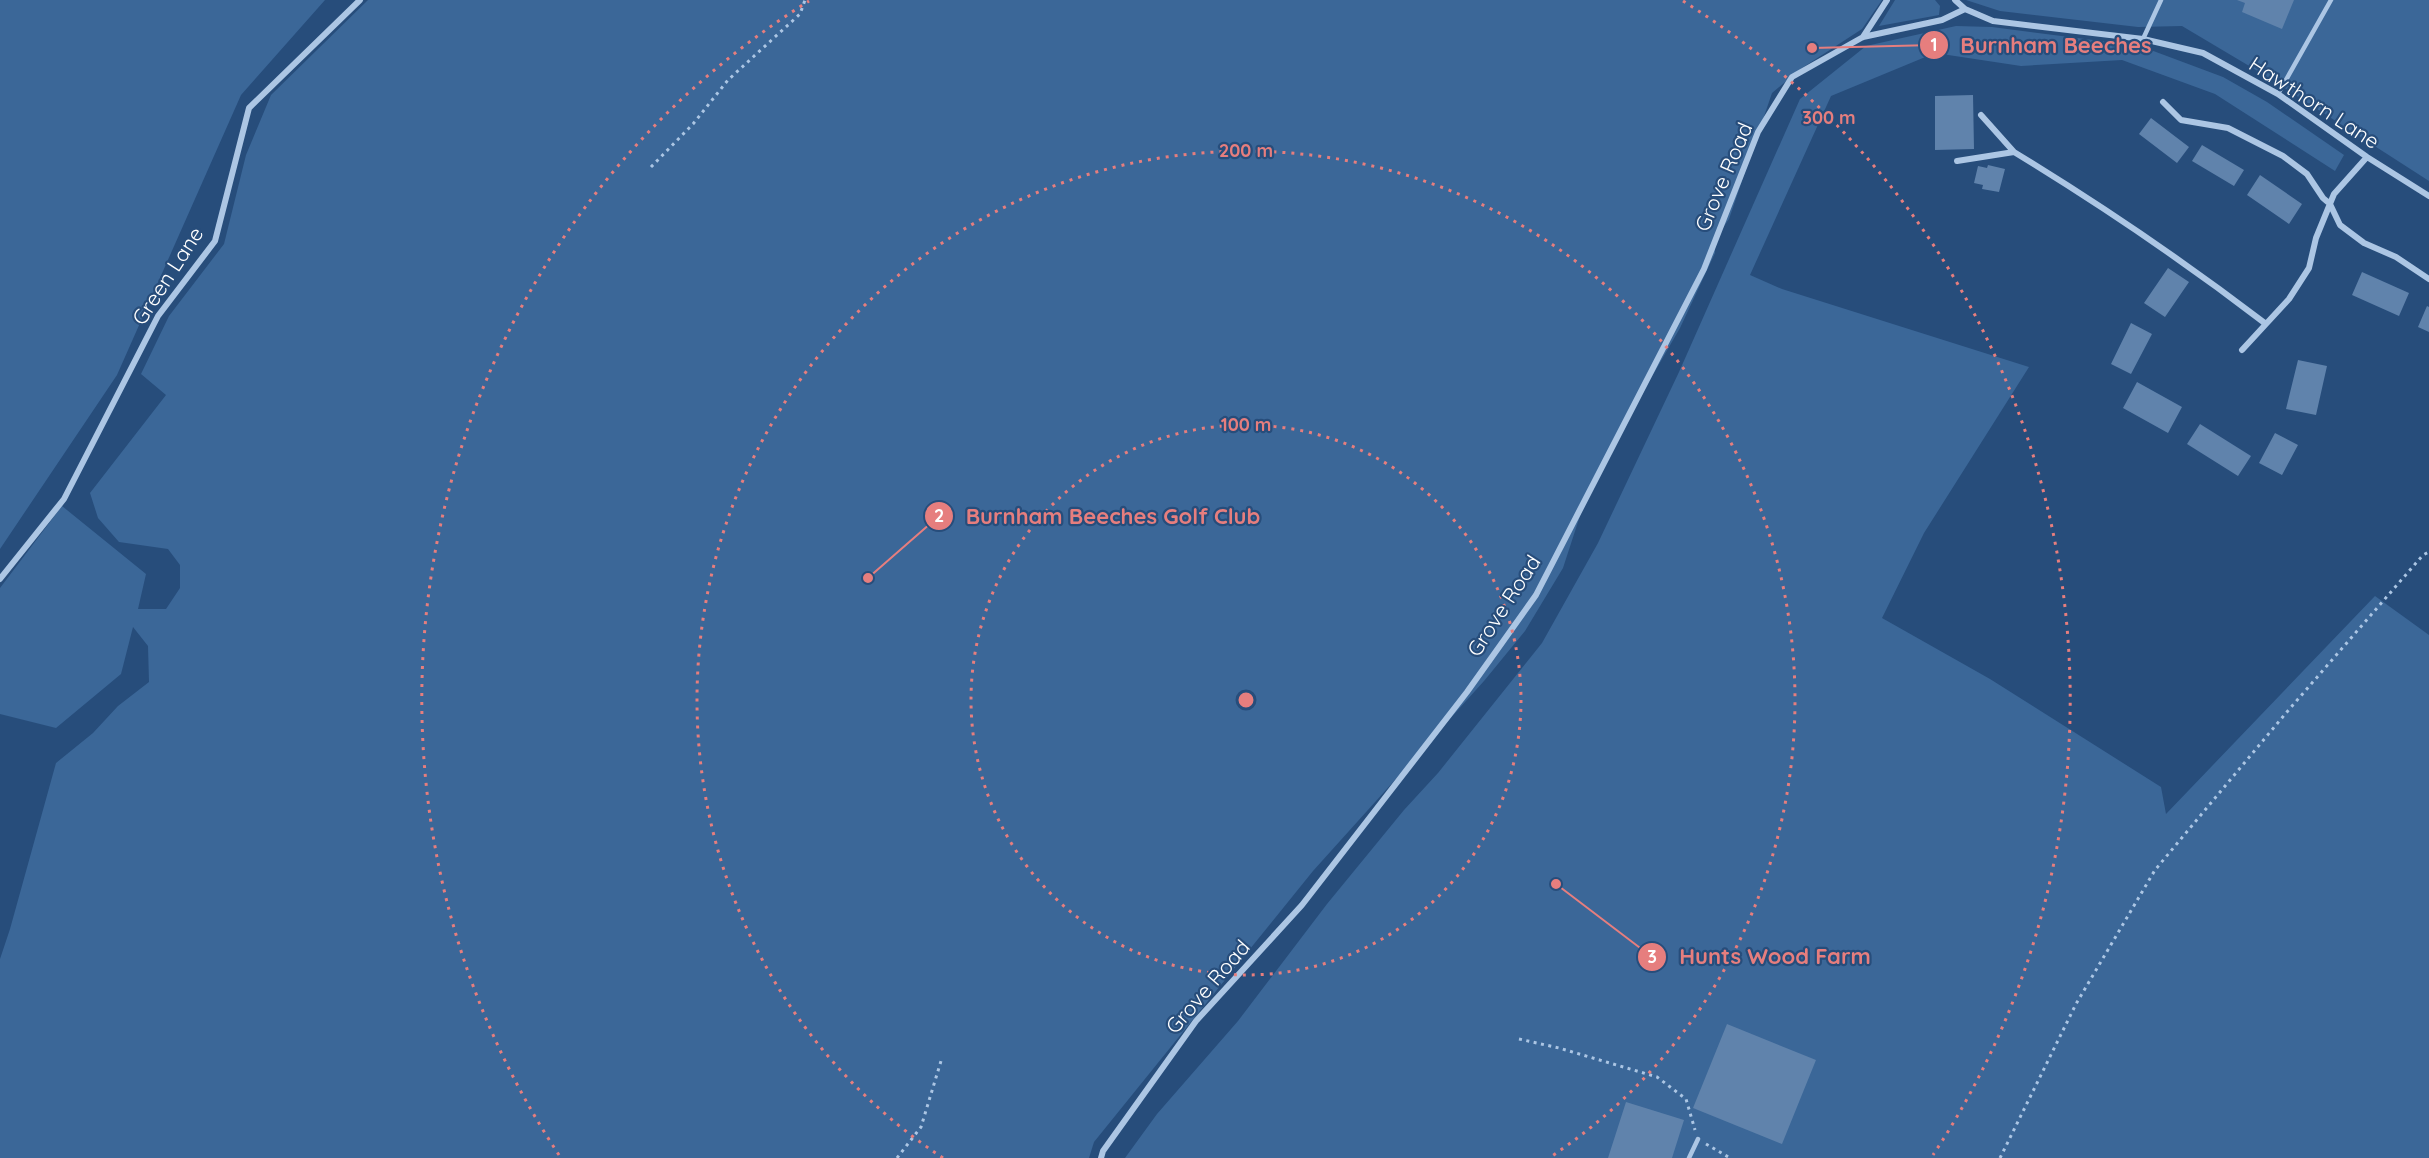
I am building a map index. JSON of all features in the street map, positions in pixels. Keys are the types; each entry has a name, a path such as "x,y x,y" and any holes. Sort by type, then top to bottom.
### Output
{"street":[{"name":"Green Lane","path":"0,579 64,499 158,316 215,241 249,108 360,0"},
{"name":"Grove Road","path":"1863,37 1887,0"},
{"name":"Hawthorn Lane","path":"1955,0 1965,9 1993,21 2143,39 2203,53 2278,94 2367,157 2429,196"},
{"name":"Grove Road","path":"1101,1158 1103,1151 1196,1021 1302,905 1467,692 1536,595 1704,269 1758,132 1792,77 1863,37 1942,20 1965,9"},
{"path":"2163,102 2181,120 2228,128 2283,156 2307,174 2323,198 2330,204 2340,225 2364,243 2396,257 2429,279"},
{"path":"1981,115 2014,152 2093,200 2216,285 2266,324"},
{"path":"1957,161 2014,152"},
{"path":"2242,350 2289,299 2309,268 2316,238 2334,194 2367,157"}],"lane":[{"path":"2143,39 2161,0"},
{"path":"2278,94 2331,0"},
{"path":"1689,1158 1698,1139"}],"path":[{"path":"651,167 693,124 728,80 800,14 805,0"},
{"path":"2000,1158 2076,1005 2155,870 2286,713 2429,552"},
{"path":"1520,1039 1657,1077 1686,1100 1698,1139 1730,1158"},
{"path":"897,1158 921,1127 941,1061"}],"shaded area":[{"path":"0,0 325,0 241,95 117,375 0,549"},
{"path":"368,0 1882,0 1862,29 1802,68 1772,93 1729,219 1715,239 1715,253 1680,328 1591,482 1563,568 1525,631 1484,681 1313,871 1094,1142 1089,1158 0,1158 0,959 56,763 93,733 118,706 149,682 148,646 133,627 121,674 56,728 0,714 0,588 62,506 146,574 138,609 166,609 180,588 180,565 168,549 119,542 98,518 90,493 166,395 141,374 169,316 224,244 246,155 271,95"},
{"path":"1895,0 1935,0 1940,6 1939,15 1879,26"},
{"path":"1966,0 2429,0 2429,181 2261,73 2182,26 2138,27 2000,11"},
{"path":"1956,26 1992,27 2140,46 2223,77 2267,102 2344,155 2335,171 2215,94 2122,60 2021,66 1935,53 1831,96 1750,275 1782,289 2029,367 1924,533 1882,618 1990,679 2161,787 2166,814 2375,596 2429,635 2429,1158 1125,1158 1157,1114 1238,1021 1327,904 1404,810 1438,773 1542,643 1598,543 1679,372 1800,99 1866,46"}],"building":[{"path":"2237,0 2294,0 2282,29 2242,12 2245,3"},
{"path":"1973,95 1974,149 1935,150 1935,96"},
{"path":"2151,118 2189,147 2177,163 2139,134"},
{"path":"2202,145 2244,170 2234,186 2192,161"},
{"path":"1988,165 2005,169 1999,192 1982,189 1983,185 1974,183 1978,166 1987,168"},
{"path":"2260,175 2302,204 2289,224 2247,195"},
{"path":"2168,268 2189,282 2165,317 2144,303"},
{"path":"2362,272 2409,293 2399,316 2352,295"},
{"path":"2427,306 2429,307 2429,332 2418,327"},
{"path":"2131,323 2152,334 2131,374 2111,364"},
{"path":"2298,360 2327,366 2316,415 2286,409"},
{"path":"2137,382 2182,407 2168,433 2123,408"},
{"path":"2200,424 2251,456 2238,476 2187,444"},
{"path":"2275,433 2298,445 2282,475 2259,463"},
{"path":"1727,1024 1816,1060 1782,1144 1693,1108"},
{"path":"1626,1102 1684,1120 1672,1158 1608,1158"}],"place":[{"name":"Burnham Beeches","path":"1812,48"},
{"name":"Burnham Beeches Golf Club","path":"868,578"},
{"name":"Hunts Wood Farm","path":"1556,884"}]}
